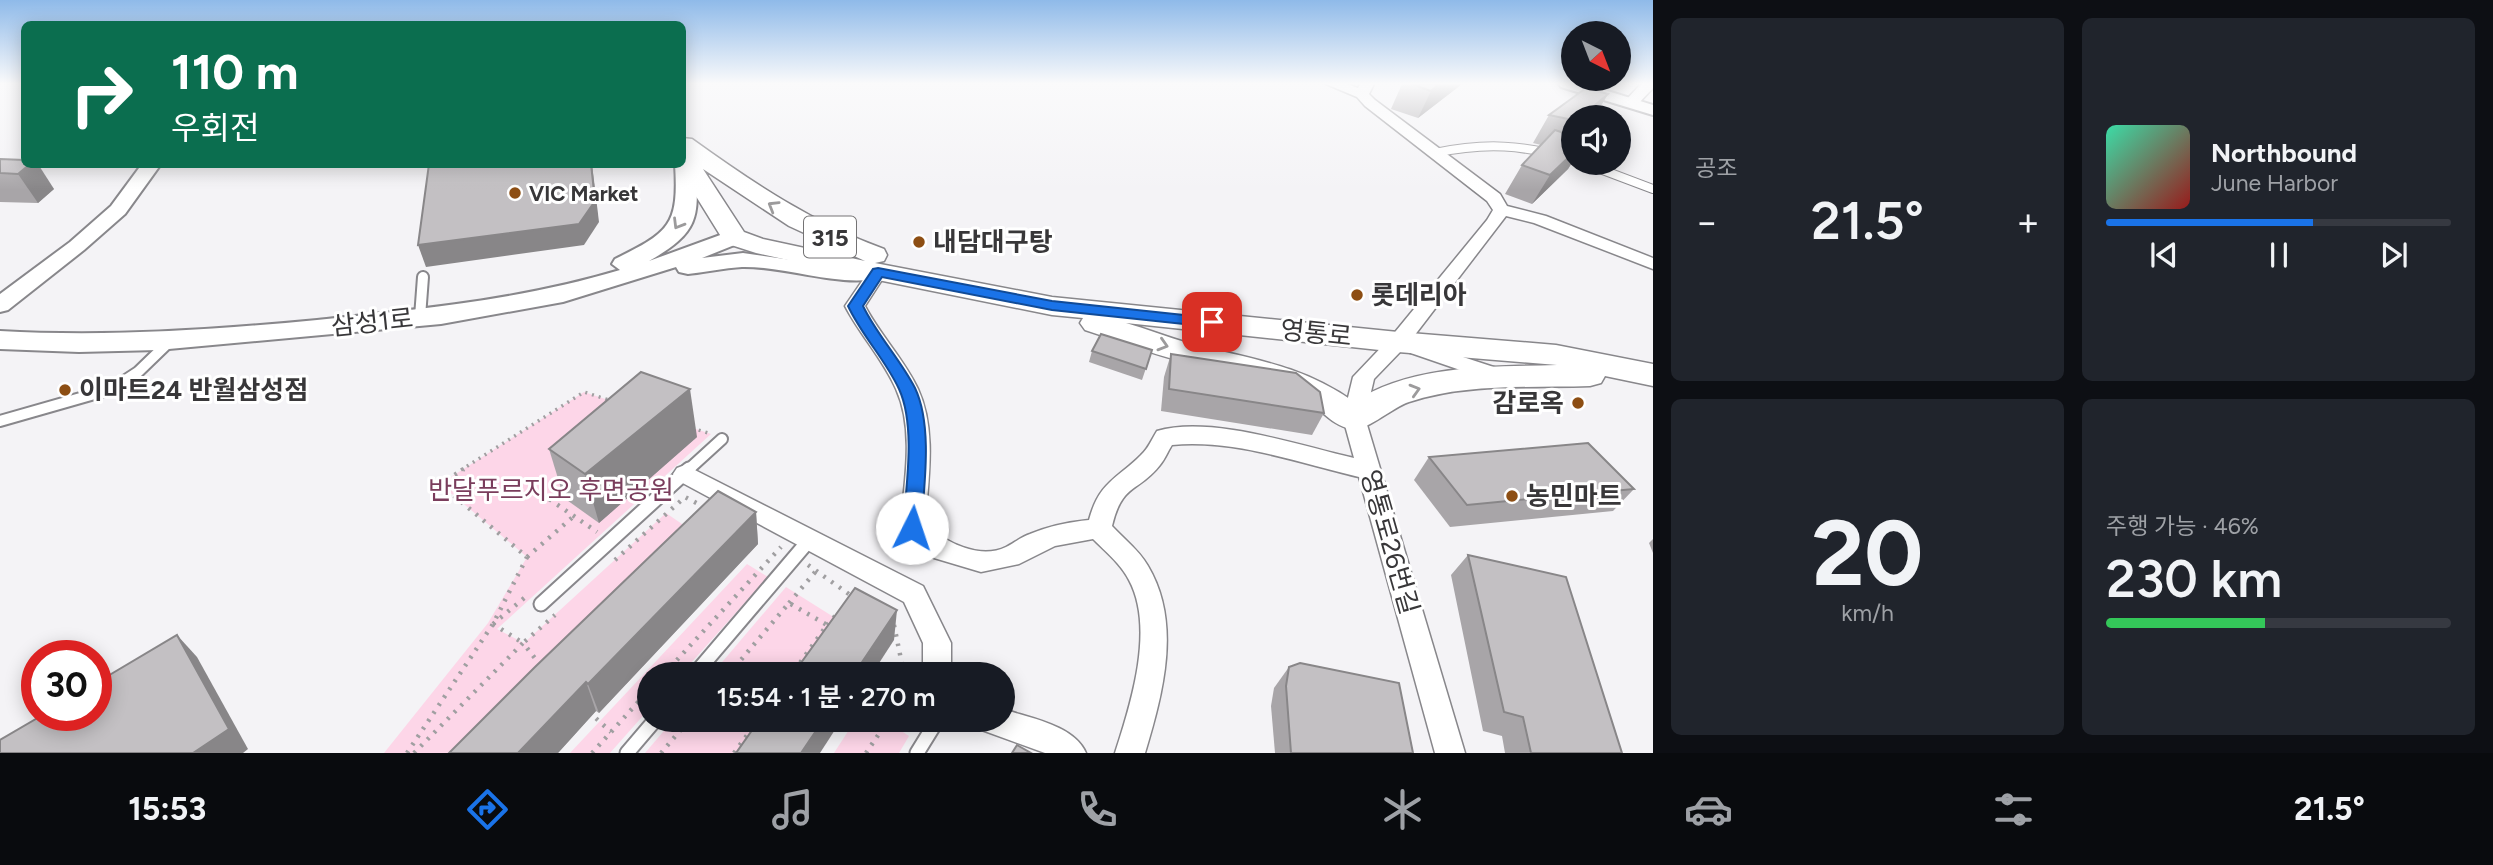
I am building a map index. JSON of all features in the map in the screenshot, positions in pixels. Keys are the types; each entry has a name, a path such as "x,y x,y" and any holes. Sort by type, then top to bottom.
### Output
{"main road":[{"name":"315","path":"686,154 745,190 850,247 995,296"},
{"path":"686,157 734,237"},
{"path":"561,295 652,250 677,230 687,207 684,168"},
{"name":"영통로","path":"734,237 756,245 878,272 1052,306 1398,342 1556,355 1647,373"},
{"name":"삼성1로","path":"0,340 53,344 168,343 420,317 561,295 630,276 734,237"},
{"path":"630,276 719,261 743,260 826,272 878,272"},
{"path":"1052,306 1108,328 1169,347 1273,373 1315,390 1354,418 1386,399 1426,387 1507,379 1647,373"}],"street":[{"path":"1391,119 1498,204 1621,255 1653,264"},
{"path":"0,305 118,211 149,168"},
{"path":"1354,418 1364,377 1398,342 1495,222 1498,204"},
{"path":"878,272 855,306 863,323 883,349 908,390 915,419 916,469 912,528 941,551 972,559 1007,558 1032,544 1063,533 1099,528"},
{"path":"1398,342 1507,379"},
{"name":"영통로26번길","path":"1354,418 1450,753"},
{"path":"1099,528 1104,509 1116,488 1151,460 1165,437 1184,433 1250,444 1370,471"},
{"path":"685,474 803,547 914,594 937,643 937,662"},
{"path":"1099,528 1139,573 1152,603 1152,648 1144,709 1130,753"},
{"path":"1015,728 1054,741 1071,753"}],"lane":[{"path":"1435,153 1488,143 1513,144 1561,156"},
{"path":"1616,175 1653,189"},
{"path":"420,317 423,276"},
{"path":"0,421 51,409 112,388 138,372 168,343"},
{"path":"541,604 722,439"},
{"path":"705,662 803,547"},
{"path":"627,753 645,732"},
{"path":"916,753 930,732"}],"path":[{"path":"527,557 440,484 584,392 624,405"},
{"path":"687,426 711,434 701,443"},
{"path":"569,482 549,499 600,533 590,542"},
{"path":"614,561 685,497 714,512"},
{"path":"407,753 493,624 527,557 574,516"},
{"path":"675,662 779,546 803,547 817,571 864,604"},
{"path":"739,662 817,571"},
{"path":"493,624 532,591"},
{"path":"801,662 827,625 853,597"},
{"path":"789,603 827,625"},
{"path":"414,753 523,643 564,607"},
{"path":"886,619 896,627 902,662"},
{"path":"493,624 523,643 544,670"},
{"path":"592,753 637,703"},
{"path":"581,705 611,732"},
{"path":"662,753 679,732"},
{"path":"734,753 749,732"},
{"path":"866,753 880,732"}],"green space":[{"name":"반달푸르지오 후면공원","path":"584,392 711,434 497,629 524,643 666,513 698,535 483,753 384,753 488,623 527,557 440,484"},
{"path":"747,564 768,577 692,662 655,662"},
{"path":"786,587 840,621 811,662 722,662"},
{"path":"637,681 637,723 610,753 570,753"},
{"path":"663,732 761,732 746,753 645,753"},
{"path":"848,732 903,732 909,736 899,753 834,753"}],"building":[{"path":"1555,130 1561,132 1561,164 1550,175 1522,165"},
{"path":"0,159 21,160 21,168 25,168 18,174 0,173"},
{"name":"VIC Market","path":"428,168 591,168 595,201 579,224 418,245"},
{"path":"1101,334 1152,350 1146,369 1092,351"},
{"path":"1171,354 1296,373 1320,392 1324,413 1169,389"},
{"path":"641,372 690,389 585,474 549,449"},
{"path":"1588,443 1634,489 1467,505 1429,457"},
{"path":"718,491 756,512 518,753 449,753 535,667"},
{"path":"1468,555 1566,577 1622,753 1531,753 1523,717 1504,712"},
{"path":"855,588 897,610 862,662 802,662"},
{"path":"177,635 229,729 193,753 0,753 0,740 21,728 21,731 112,731 112,674"},
{"path":"1300,663 1399,683 1413,753 1291,753 1286,686 1289,667"},
{"path":"751,732 815,732 801,753 736,753"},
{"path":"1017,745 1031,753 1012,753"}],"place":[{"name":"VIC Market","path":"515,193"},
{"name":"내담대구탕","path":"919,242"},
{"name":"롯데리아","path":"1357,295"},
{"name":"이마트24 반월삼성점","path":"65,390"},
{"name":"감로옥","path":"1578,403"},
{"name":"농민마트","path":"1512,496"}],"route":[{"path":"912,528 916,469 915,419 908,390 883,349 863,323 855,306 878,272 1052,306 1212,322"}]}
